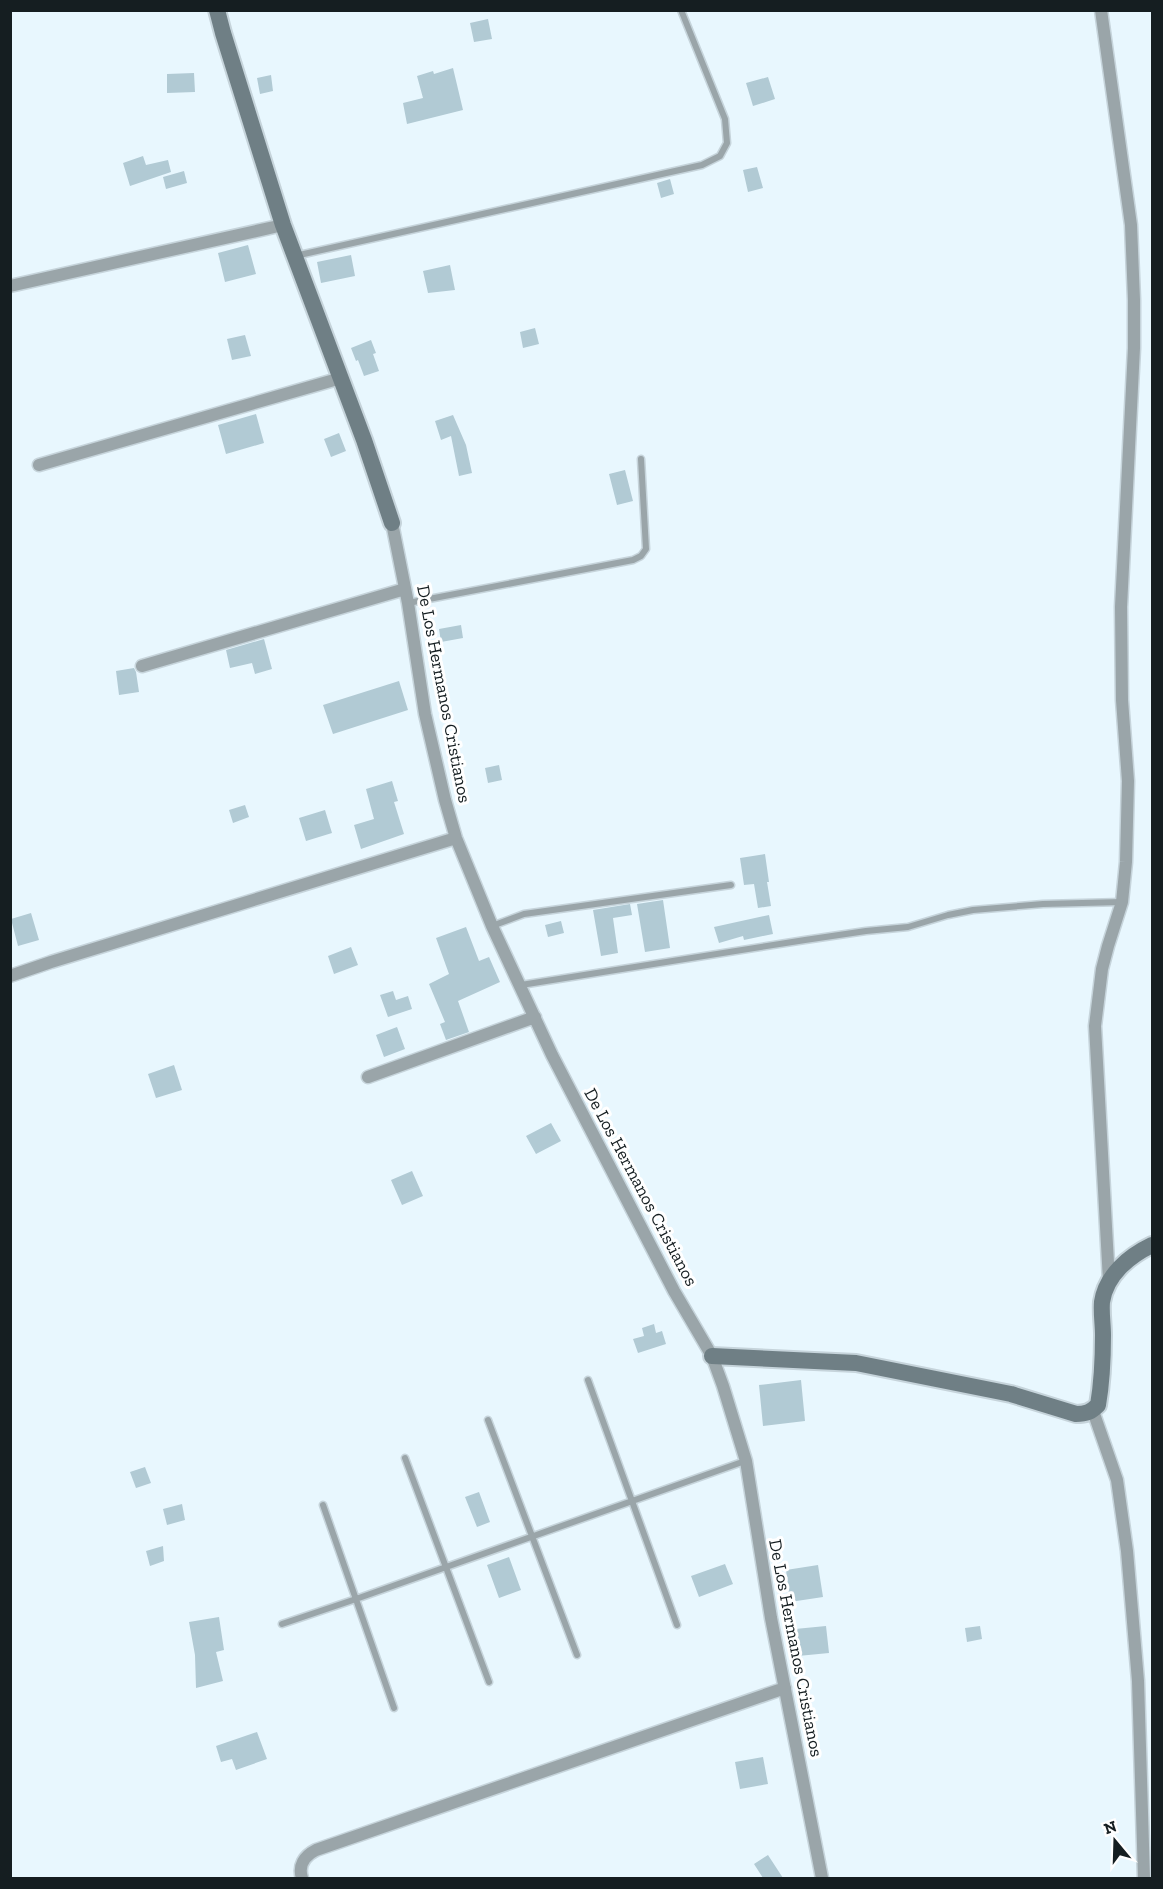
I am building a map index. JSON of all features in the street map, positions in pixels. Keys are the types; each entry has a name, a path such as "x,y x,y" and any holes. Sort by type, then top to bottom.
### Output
{"street":[{"path":"217,10 283,225 341,378 392,523"},
{"path":"712,1356 856,1363 1011,1394 1076,1414 1093,1411 1098,1405 1103,1335 1102,1302 1109,1281 1095,1026 1102,969 1122,902 1126,862 1128,782 1122,700 1121,607 1134,348 1131,225 1101,10"},
{"path":"10,286 283,225"},
{"path":"39,465 341,378"},
{"name":"De Los Hermanos Cristianos","path":"392,523 408,603 425,714 456,838 492,926 552,1055 669,1281 712,1356 746,1461 784,1688 822,1878"},
{"path":"142,666 405,589"},
{"path":"10,976 456,838"},
{"path":"368,1077 535,1017"},
{"path":"1109,1281 1138,1252 1152,1245"},
{"path":"1093,1411 1117,1480 1127,1551 1138,1681 1144,1878"},
{"path":"302,1878 301,1865 308,1855 316,1850 784,1688"}],"lane":[{"path":"295,256 702,165 720,156 727,143 725,119 681,10"},
{"path":"408,603 633,560 641,556 646,549 641,459"},
{"path":"492,926 524,914 731,885"},
{"path":"521,985 836,935 908,927 973,910 1042,904 1122,902"},
{"path":"588,1380 677,1625"},
{"path":"488,1420 577,1655"},
{"path":"405,1458 489,1682"},
{"path":"282,1624 746,1461"},
{"path":"323,1505 394,1708"}],"building":[{"path":"488,19 492,39 474,42 470,23"},
{"path":"453,68 463,110 407,124 403,103 423,98 417,76"},
{"path":"194,73 195,92 167,93 167,74"},
{"path":"271,75 273,91 260,94 257,78"},
{"path":"768,77 775,99 753,106 746,83"},
{"path":"143,156 146,165 168,160 171,172 130,186 123,163"},
{"path":"757,167 763,188 748,192 743,170"},
{"path":"184,171 187,183 166,189 163,177"},
{"path":"670,179 674,194 661,198 657,183"},
{"path":"248,245 256,274 225,282 218,253"},
{"path":"351,255 355,276 321,283 317,262"},
{"path":"450,265 455,290 428,293 423,271"},
{"path":"535,328 539,344 523,348 520,332"},
{"path":"245,335 251,356 232,360 227,339"},
{"path":"371,340 379,371 364,376 351,348"},
{"path":"256,414 264,443 226,454 218,425"},
{"path":"453,415 466,445 472,473 459,476 451,436 441,440 435,421"},
{"path":"339,433 346,451 331,457 324,439"},
{"path":"625,470 633,501 617,505 609,474"},
{"path":"461,625 463,638 441,642 439,629"},
{"path":"264,639 272,669 255,674 252,663 230,668 226,650"},
{"path":"134,668 139,692 119,695 116,671"},
{"path":"399,681 408,710 333,734 323,705"},
{"path":"499,765 502,780 488,783 485,768"},
{"path":"392,781 398,801 394,802 404,834 361,849 354,825 374,819 366,789"},
{"path":"245,805 249,817 233,823 229,810"},
{"path":"325,810 332,833 306,841 299,818"},
{"path":"765,854 771,906 758,908 754,884 744,885 740,858"},
{"path":"663,900 670,948 645,952 637,904"},
{"path":"630,904 632,915 613,918 618,953 601,956 593,910"},
{"path":"31,913 39,940 18,946 11,919"},
{"path":"769,915 773,934 744,940 743,936 719,943 714,927"},
{"path":"561,921 564,933 548,937 545,925"},
{"path":"466,927 479,961 489,957 500,982 458,1001 469,1032 446,1040 440,1024 445,1022 429,984 449,974 436,938"},
{"path":"351,947 358,965 334,974 328,956"},
{"path":"393,991 396,1000 408,996 412,1009 388,1017 380,995"},
{"path":"397,1027 405,1049 384,1057 376,1035"},
{"path":"174,1065 182,1090 156,1098 148,1074"},
{"path":"551,1123 561,1141 536,1154 526,1136"},
{"path":"412,1171 423,1196 402,1205 391,1180"},
{"path":"654,1324 656,1333 662,1331 666,1344 638,1353 633,1339 644,1336 642,1328"},
{"path":"801,1380 805,1421 763,1426 759,1385"},
{"path":"145,1467 151,1483 136,1488 130,1472"},
{"path":"479,1492 490,1522 477,1527 465,1497"},
{"path":"182,1504 185,1520 167,1525 163,1509"},
{"path":"163,1546 164,1561 150,1566 146,1551"},
{"path":"509,1557 521,1590 499,1598 487,1565"},
{"path":"725,1564 733,1584 699,1597 691,1576"},
{"path":"818,1565 823,1597 790,1602 786,1570"},
{"path":"219,1617 224,1650 216,1652 223,1681 196,1688 195,1655 189,1622"},
{"path":"826,1626 829,1653 798,1656 795,1629"},
{"path":"980,1626 982,1639 967,1642 965,1628"},
{"path":"257,1732 267,1759 236,1770 232,1759 221,1762 216,1746"},
{"path":"763,1757 768,1784 740,1789 735,1762"},
{"path":"768,1855 783,1878 763,1878 754,1864"}]}
